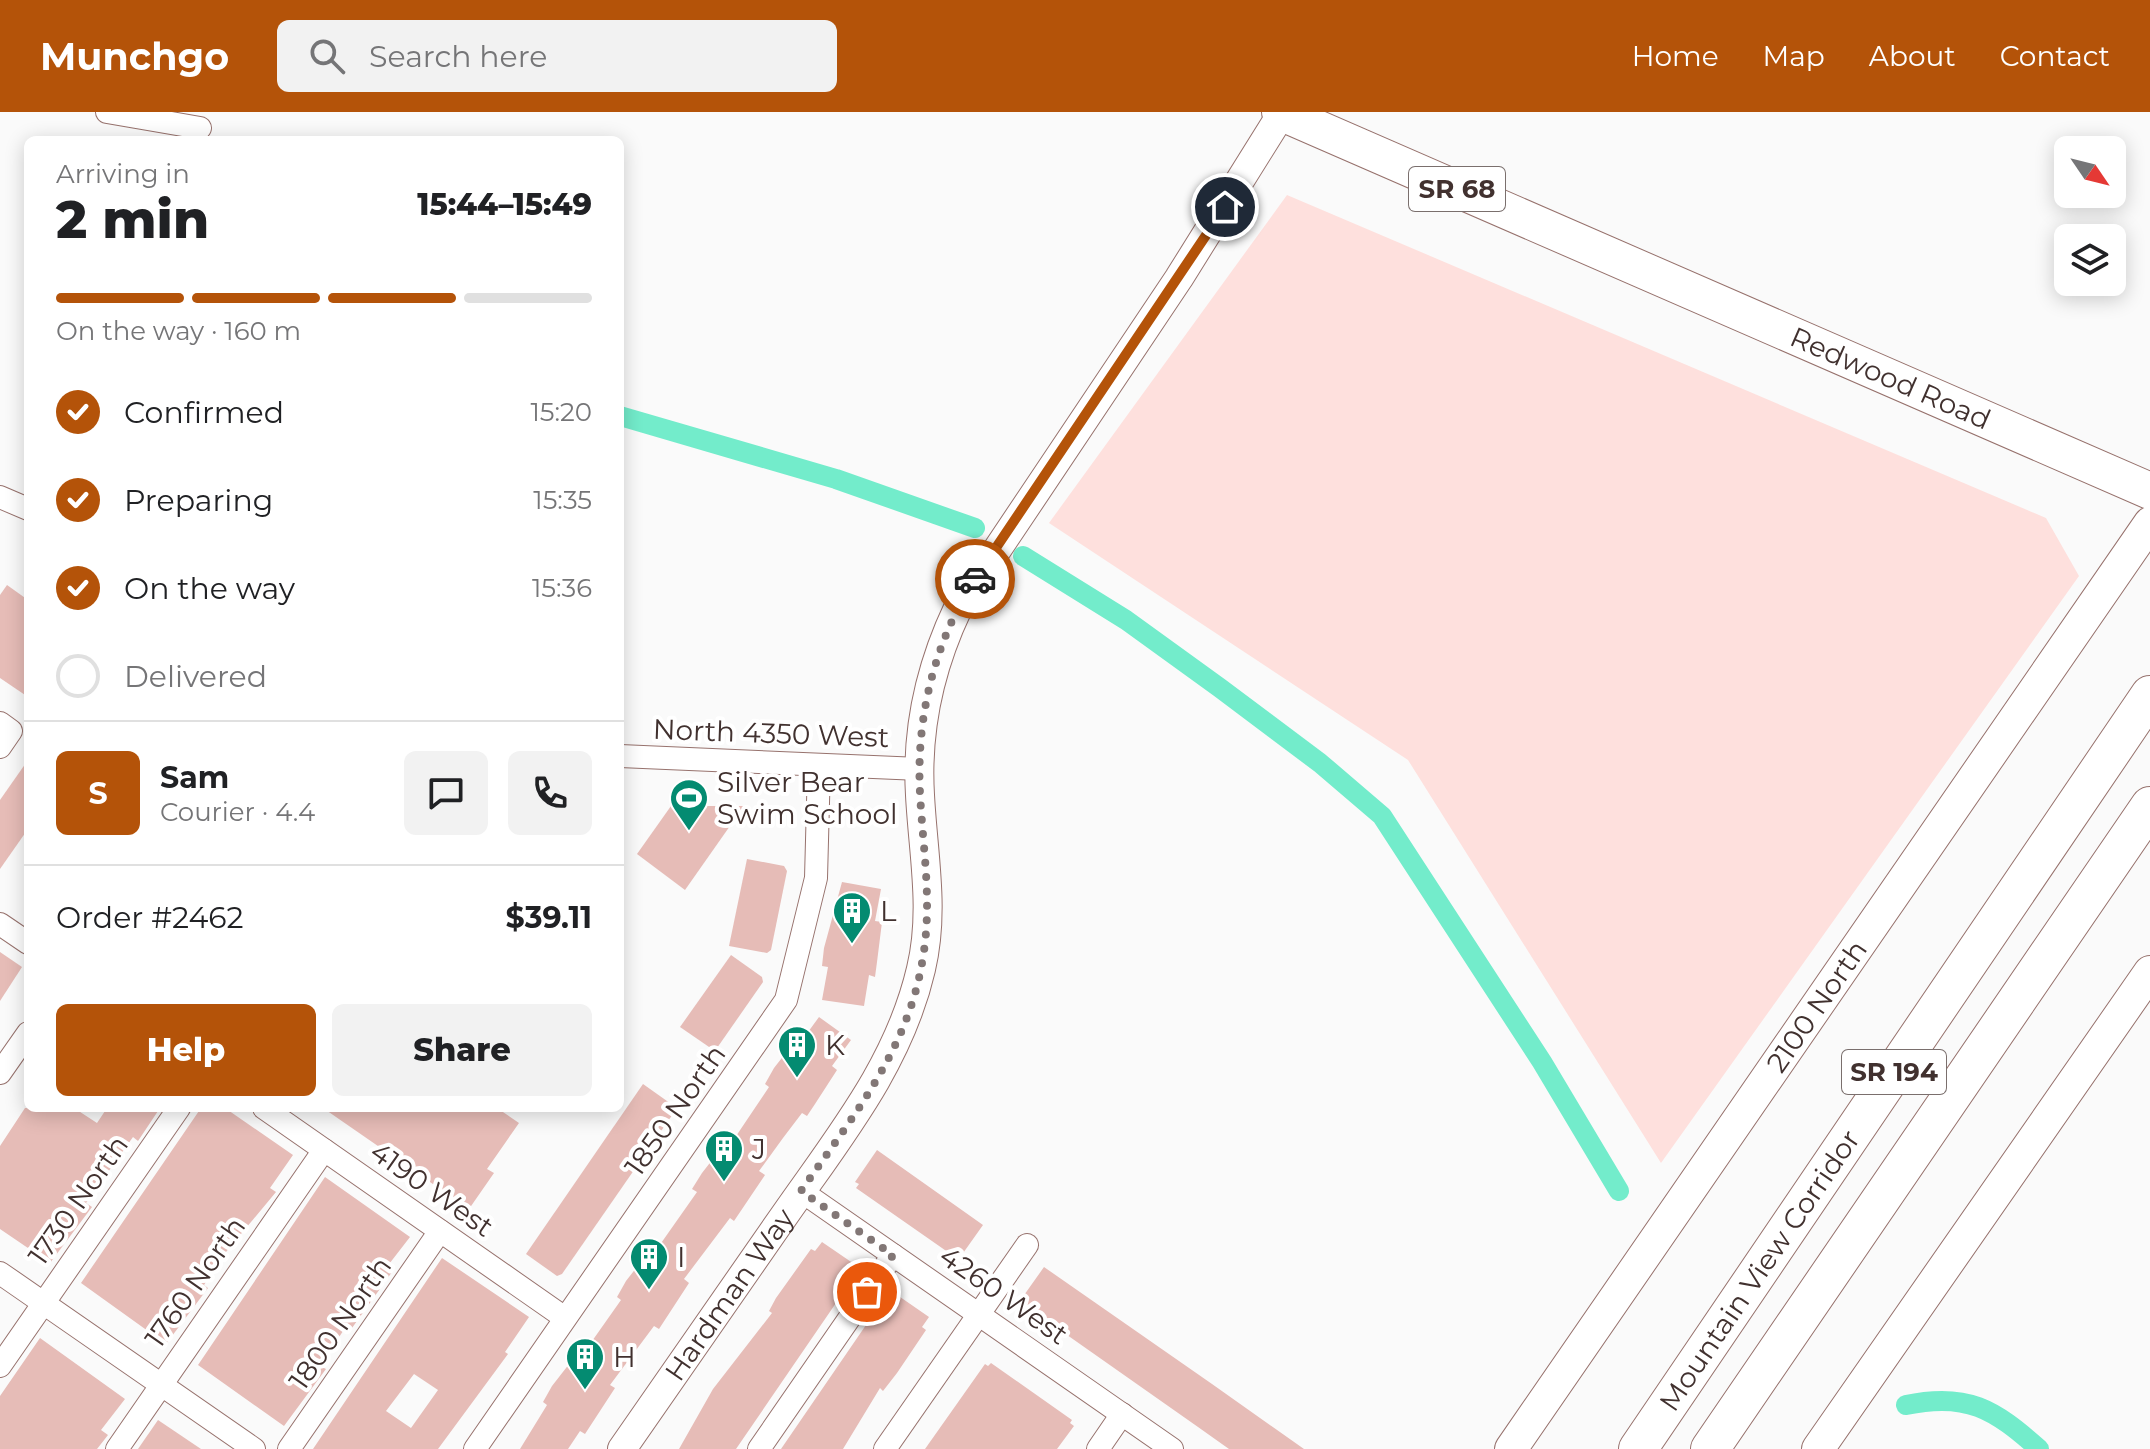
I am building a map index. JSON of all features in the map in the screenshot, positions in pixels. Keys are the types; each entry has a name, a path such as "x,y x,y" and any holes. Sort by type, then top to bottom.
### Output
{"highway":[{"name":"Mountain View Corridor","path":"1638,1449 2150,695"},
{"name":"Mountain View Corridor","path":"1710,1449 2150,806"}],"main road":[{"name":"Redwood Road","path":"1281,112 2150,491"},
{"name":"2100 North","path":"1511,1449 2150,523"},
{"path":"1818,1449 2150,972"}],"street":[{"path":"107,112 200,128"},
{"name":"Hardman Way","path":"622,1449 880,1075 903,1030 913,1001 928,920 920,769 928,691 958,608 1186,266 1281,112"},
{"path":"0,497 24,507"},
{"name":"North 4350 West","path":"624,756 920,769"},
{"name":"1850 North","path":"475,1449 786,1000 816,878 819,765"},
{"path":"0,924 24,940"},
{"path":"0,1073 24,1039"},
{"name":"1730 North","path":"0,1366 176,1112"},
{"name":"4190 West","path":"270,1112 565,1318"},
{"name":"1760 North","path":"117,1449 324,1150"},
{"name":"4260 West","path":"801,1191 1172,1449"},
{"name":"1800 North","path":"289,1449 440,1231"},
{"path":"885,1449 1027,1245"},
{"path":"759,1449 893,1255"},
{"path":"0,1273 254,1449"},
{"path":"1098,1449 1122,1414"}],"shaded area":[{"path":"1287,195 2046,518 2079,576 1661,1163 1408,760 1049,523"}],"building":[{"path":"7,585 24,597 24,694 0,678 0,595"},
{"path":"24,766 24,835 0,869 0,800"},
{"name":"Silver Bear Swim School","path":"671,806 744,806 685,890 637,854"},
{"path":"747,859 784,866 787,871 771,950 767,953 729,946"},
{"name":"L","path":"842,882 881,889 875,921 882,922 875,977 869,975 864,1006 822,1000 828,967 822,966 824,948"},
{"path":"0,952 22,967 0,1001"},
{"path":"731,955 762,977 763,982 717,1048 712,1049 680,1027"},
{"path":"819,1017 851,1040 832,1066 837,1070 807,1116 802,1113 759,1171 765,1175 734,1221 730,1218 684,1279 689,1283 659,1329 654,1326 610,1385 615,1388 585,1434 580,1431 568,1449 520,1449 547,1405 543,1402 552,1386 573,1359 578,1361 621,1300 617,1297 626,1281 647,1254 652,1256 697,1192 692,1189 702,1173 723,1146 728,1148 769,1087 765,1084 774,1068 795,1041 800,1043"},
{"path":"643,1084 674,1106 675,1111 562,1274 557,1276 526,1254"},
{"path":"24,1110 24,1112 80,1112 97,1123 104,1112 157,1112 138,1141 133,1137 86,1203 92,1207 50,1263 0,1229 0,1146"},
{"path":"198,1112 231,1112 293,1155 270,1188 276,1192 226,1252 204,1285 208,1288 166,1344 81,1283"},
{"path":"329,1112 503,1112 519,1123 487,1169 494,1173 469,1209"},
{"path":"877,1150 983,1225 961,1256 952,1255 856,1188 859,1184 855,1182"},
{"path":"325,1177 410,1237 386,1268 392,1272 352,1328 347,1325 320,1366 326,1369 284,1426 198,1365"},
{"path":"822,1242 860,1268 736,1449 679,1449 713,1389 772,1313 769,1311 776,1298 811,1249 815,1251"},
{"path":"442,1258 529,1317 505,1352 508,1354 438,1449 313,1449","holes":["414,1374 438,1390 411,1428 386,1411"]},
{"path":"1044,1267 1304,1449 1229,1449 1023,1304 1025,1300 1022,1298"},
{"path":"890,1290 929,1317 922,1327 926,1330 897,1373 883,1391 880,1388 843,1449 781,1449"},
{"path":"40,1338 125,1399 101,1430 108,1435 97,1449 0,1449 0,1396"},
{"path":"991,1363 1072,1420 1070,1423 1074,1426 1057,1449 925,1449 985,1364 988,1366"},
{"path":"158,1420 201,1449 138,1449"}],"waterway":[{"path":"624,417 836,479 975,528"},
{"path":"1023,556 1126,620 1220,688 1320,763 1382,816 1542,1062 1619,1191"},
{"path":"1906,1405 1946,1401 1978,1407 2008,1423 2039,1449"}],"way so far":[{"path":"867,1292 893,1255 801,1191 880,1075 903,1030 913,1001 928,920 928,866 920,793 920,749 925,703 940,650 958,608 975,579"}],"place":[{"name":"Silver Bear Swim School","path":"689,832"},
{"name":"L","path":"852,945"},
{"name":"K","path":"797,1079"},
{"name":"J","path":"724,1183"},
{"name":"I","path":"649,1291"},
{"name":"H","path":"585,1391"}],"route":[{"path":"975,579 1225,207"}]}
